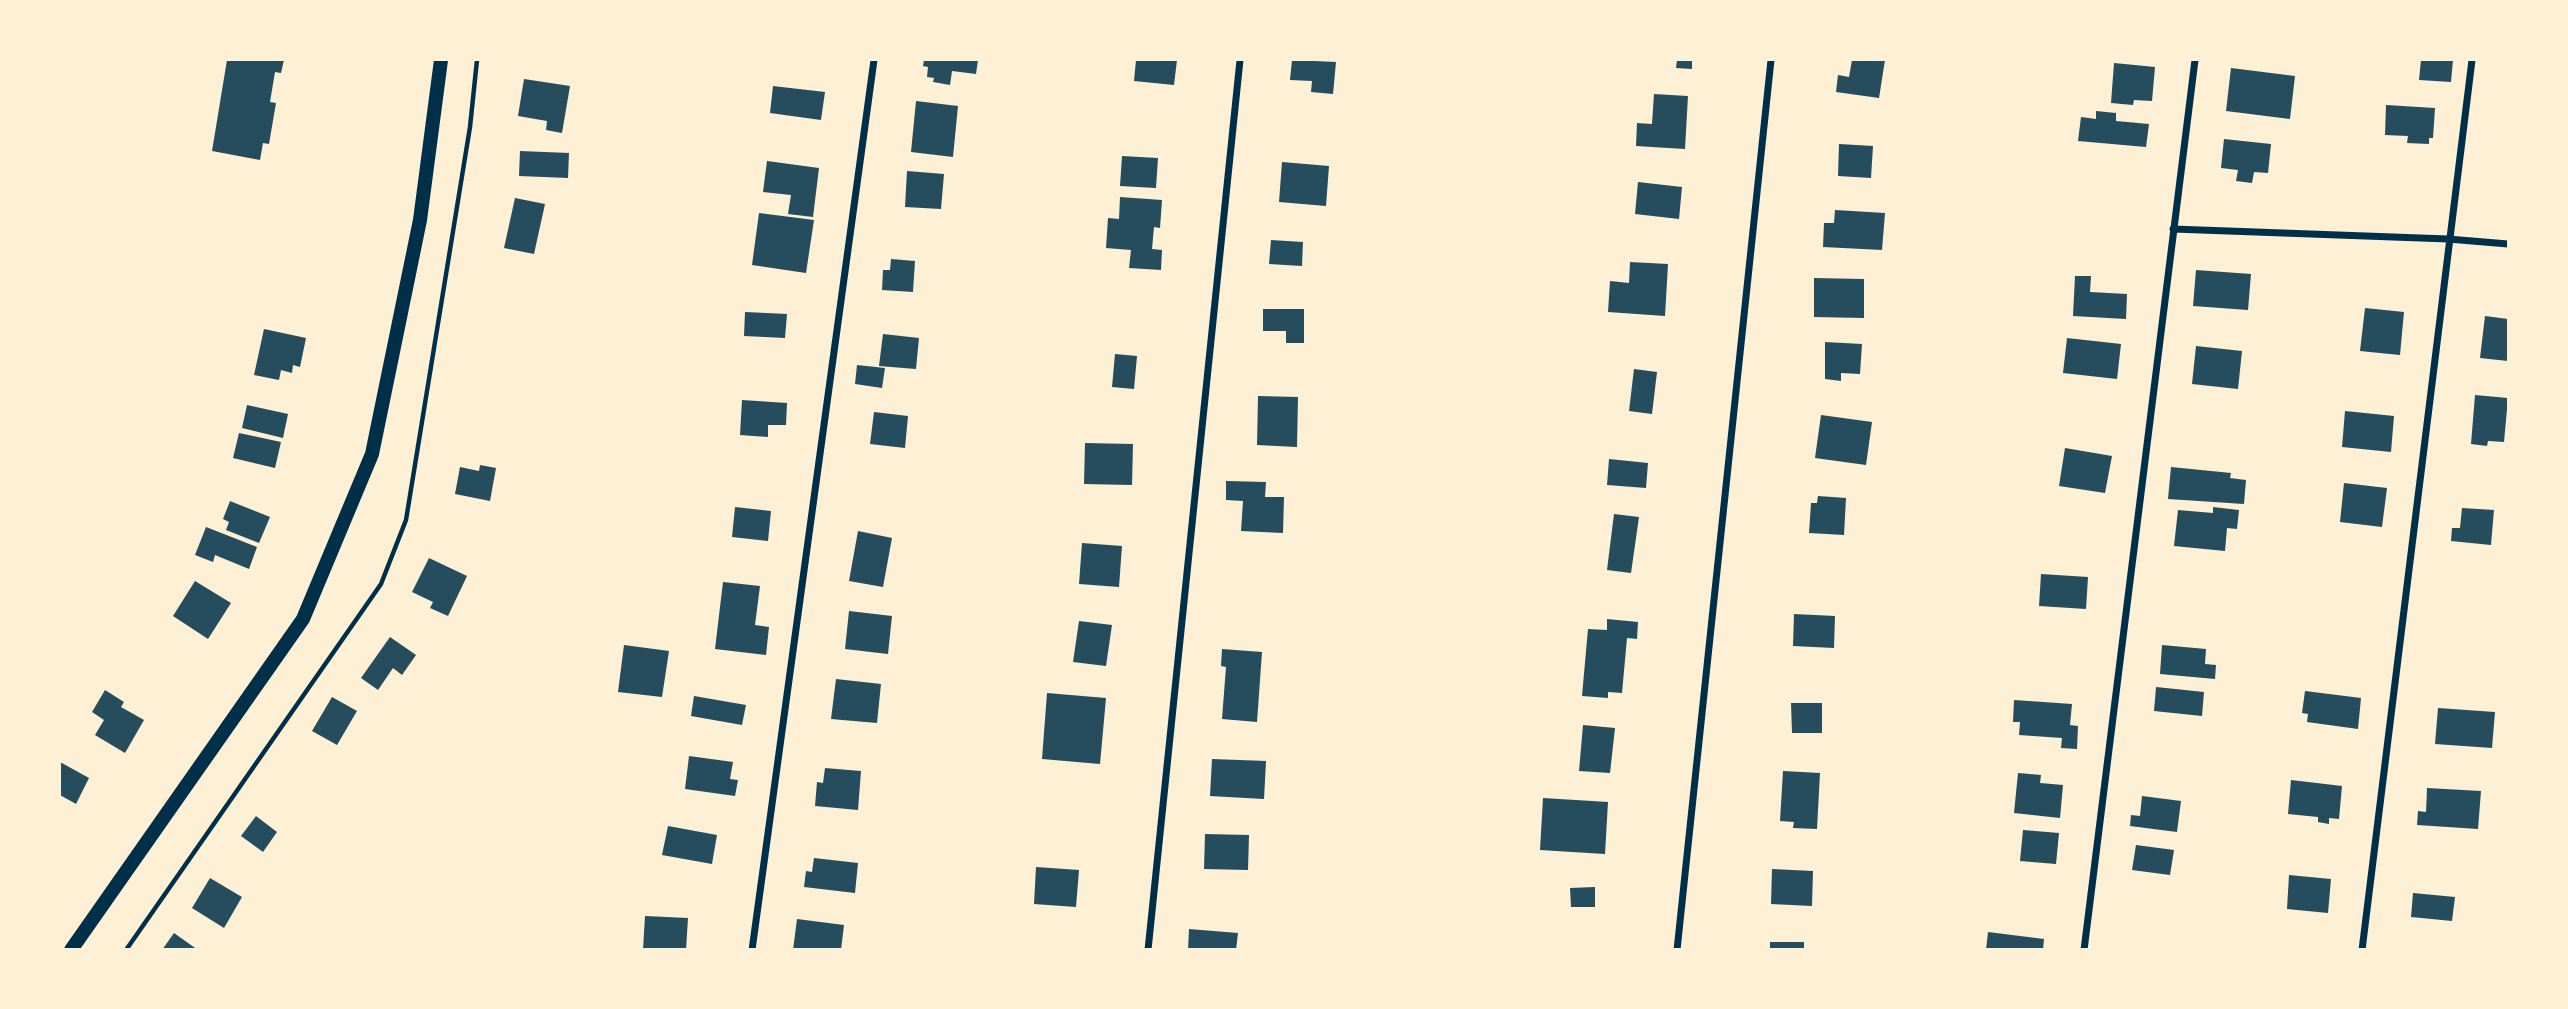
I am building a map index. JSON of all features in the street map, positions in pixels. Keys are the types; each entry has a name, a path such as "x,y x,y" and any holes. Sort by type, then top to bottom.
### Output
{"main road":[{"path":"71,950 303,619 372,454 420,220 441,60"}],"street":[{"path":"752,950 874,60"},
{"path":"1147,950 1162,830 1240,60"},
{"path":"1677,950 1771,60"},
{"path":"2084,950 2195,60"},
{"path":"2362,950 2472,60"},
{"path":"2173,229 2448,239 2508,244"}],"building":[{"path":"227,60 284,60 281,73 275,72 270,102 276,103 269,144 263,143 260,160 212,151"},
{"path":"924,60 978,60 976,74 952,71 950,85 933,82 934,78 927,77 928,67 923,66"},
{"path":"1136,60 1177,60 1174,85 1134,81"},
{"path":"1292,60 1336,62 1333,94 1311,92 1312,81 1290,80"},
{"path":"1677,60 1692,60 1692,69 1676,68"},
{"path":"1852,60 1885,60 1879,98 1836,92 1838,75 1849,77"},
{"path":"2421,60 2453,60 2451,82 2419,80"},
{"path":"2114,63 2155,67 2152,101 2134,100 2133,105 2111,103"},
{"path":"2231,68 2295,76 2290,119 2226,111"},
{"path":"524,79 570,86 562,133 546,130 547,121 518,116"},
{"path":"773,86 825,92 821,120 770,113"},
{"path":"1654,94 1688,96 1685,149 1636,146 1637,123 1652,124"},
{"path":"916,101 958,106 953,157 911,152"},
{"path":"2386,105 2435,108 2433,138 2429,138 2429,144 2407,143 2408,136 2385,135"},
{"path":"2096,111 2116,113 2116,121 2149,124 2146,147 2078,141 2081,117 2096,119"},
{"path":"2224,139 2271,144 2268,173 2254,172 2252,183 2236,181 2238,170 2221,168"},
{"path":"1839,144 1873,146 1871,178 1838,176"},
{"path":"520,151 569,153 568,178 519,176"},
{"path":"1122,156 1158,158 1156,188 1120,186"},
{"path":"767,161 819,168 813,217 788,214 791,195 763,192"},
{"path":"1282,162 1329,166 1326,206 1279,202"},
{"path":"907,171 944,174 941,209 905,207"},
{"path":"1638,182 1682,187 1679,219 1635,214"},
{"path":"1120,197 1162,200 1160,228 1154,227 1152,249 1162,250 1161,270 1129,268 1131,250 1106,248 1108,218 1119,219"},
{"path":"515,198 545,204 534,254 504,248"},
{"path":"1835,210 1885,213 1882,250 1823,247 1824,223 1834,223"},
{"path":"759,213 814,220 806,273 752,265"},
{"path":"1271,240 1303,242 1302,266 1269,264"},
{"path":"891,259 915,261 913,292 882,290 883,270 890,270"},
{"path":"1630,262 1668,264 1665,316 1608,312 1610,281 1629,283"},
{"path":"2196,270 2251,274 2248,310 2193,306"},
{"path":"2075,276 2091,276 2090,292 2127,294 2126,319 2073,316"},
{"path":"1814,278 1864,279 1864,318 1814,317"},
{"path":"2365,308 2404,312 2400,355 2360,351"},
{"path":"1263,309 1304,309 1304,343 1286,343 1286,331 1263,331"},
{"path":"745,312 787,314 785,338 744,336"},
{"path":"2485,316 2508,319 2508,361 2480,358"},
{"path":"264,329 306,338 300,367 293,365 292,373 281,370 279,380 254,375"},
{"path":"883,334 919,338 916,369 879,366"},
{"path":"2067,338 2121,344 2117,379 2063,373"},
{"path":"1825,342 1862,344 1860,374 1841,373 1841,381 1825,379"},
{"path":"2196,346 2242,351 2238,389 2192,384"},
{"path":"1115,354 1137,356 1134,389 1112,387"},
{"path":"857,365 885,368 882,388 855,384"},
{"path":"1634,369 1657,372 1652,414 1629,411"},
{"path":"2475,395 2508,398 2504,442 2488,441 2487,446 2471,444"},
{"path":"1258,396 1298,397 1297,447 1257,445"},
{"path":"742,400 787,403 786,425 768,425 768,437 740,435"},
{"path":"247,405 288,414 283,438 242,428"},
{"path":"2345,411 2394,416 2391,452 2342,447"},
{"path":"874,412 908,416 905,448 870,444"},
{"path":"1821,415 1872,422 1866,465 1815,458"},
{"path":"239,433 281,442 275,468 233,458"},
{"path":"1085,443 1133,444 1132,485 1084,484"},
{"path":"2065,448 2112,456 2105,493 2059,486"},
{"path":"1609,459 1648,463 1646,488 1607,485"},
{"path":"480,465 496,468 490,501 455,494 460,467 479,471"},
{"path":"2171,467 2231,473 2230,478 2246,480 2244,504 2168,499"},
{"path":"1226,481 1266,482 1265,497 1284,497 1283,533 1241,531 1243,501 1226,500"},
{"path":"2344,483 2387,488 2382,527 2340,522"},
{"path":"1818,496 1846,498 1844,535 1809,533 1811,503 1817,503"},
{"path":"230,501 270,517 259,543 226,530 229,522 223,519"},
{"path":"735,507 771,511 768,541 732,537"},
{"path":"2213,507 2239,510 2237,529 2227,528 2225,551 2174,546 2178,510 2213,513"},
{"path":"2462,508 2494,510 2491,545 2451,541 2452,528 2460,528"},
{"path":"1614,514 1639,517 1631,573 1607,570"},
{"path":"206,527 257,547 249,569 215,555 213,562 195,555"},
{"path":"858,531 892,538 883,587 849,581"},
{"path":"1082,543 1122,546 1119,587 1079,584"},
{"path":"429,558 467,576 448,616 430,608 433,602 412,592"},
{"path":"2041,574 2088,577 2086,609 2039,606"},
{"path":"195,581 231,603 208,639 173,616"},
{"path":"723,582 760,586 755,625 769,627 766,655 715,649"},
{"path":"849,611 892,616 888,654 845,649"},
{"path":"1794,614 1835,616 1834,648 1793,646"},
{"path":"1607,619 1638,622 1637,639 1627,638 1622,693 1608,692 1608,698 1582,696 1588,629 1607,630"},
{"path":"1079,621 1112,625 1106,666 1073,662"},
{"path":"390,637 416,655 402,675 393,668 378,690 361,678"},
{"path":"624,645 669,651 662,697 618,692"},
{"path":"2162,645 2206,649 2205,664 2216,665 2215,679 2160,674"},
{"path":"1222,649 1262,652 1257,722 1222,719 1226,667 1221,666"},
{"path":"836,679 881,684 877,723 831,719"},
{"path":"2156,687 2204,692 2202,716 2154,711"},
{"path":"105,690 124,702 121,707 144,720 125,753 95,735 104,720 92,712"},
{"path":"2305,691 2361,698 2358,729 2307,722 2308,714 2302,713"},
{"path":"1047,693 1106,698 1100,764 1042,759"},
{"path":"694,696 746,705 742,725 691,716"},
{"path":"332,697 357,711 337,745 312,731"},
{"path":"2014,700 2072,704 2070,725 2078,726 2077,749 2061,748 2062,738 2019,735 2020,722 2013,722"},
{"path":"1791,703 1822,703 1822,733 1792,733"},
{"path":"2438,708 2495,712 2492,748 2435,744"},
{"path":"1583,725 1615,728 1610,773 1579,771"},
{"path":"689,756 733,762 730,779 738,780 735,796 685,789"},
{"path":"1212,759 1266,761 1264,799 1210,796"},
{"path":"60,762 89,778 76,804 60,795"},
{"path":"825,768 861,771 858,810 815,806 817,782 823,783"},
{"path":"1783,771 1820,773 1817,829 1793,828 1794,822 1780,821"},
{"path":"2018,773 2041,775 2040,783 2063,785 2060,818 2014,813"},
{"path":"2291,780 2342,786 2339,819 2329,818 2329,824 2318,822 2318,817 2288,814"},
{"path":"2427,788 2481,791 2478,829 2417,825 2418,811 2426,812"},
{"path":"2142,796 2181,801 2177,832 2130,826 2131,815 2140,816"},
{"path":"1543,798 1608,802 1605,854 1540,850"},
{"path":"256,816 277,832 263,852 241,836"},
{"path":"668,826 717,835 712,864 662,855"},
{"path":"2023,830 2059,833 2056,864 2020,861"},
{"path":"1205,834 1249,835 1248,870 1204,869"},
{"path":"2136,845 2174,850 2170,875 2132,870"},
{"path":"814,858 858,863 855,893 804,887 806,871 812,872"},
{"path":"1036,867 1079,870 1076,907 1034,904"},
{"path":"1772,869 1813,871 1812,906 1771,904"},
{"path":"2289,875 2331,879 2328,913 2287,909"},
{"path":"210,878 242,897 224,928 192,908"},
{"path":"1595,887 1595,907 1571,907 1570,888"},
{"path":"2413,893 2455,897 2452,921 2411,917"},
{"path":"645,916 688,918 686,950 643,950"},
{"path":"797,919 844,925 841,950 793,950"},
{"path":"1189,929 1238,933 1236,950 1188,950"},
{"path":"1988,932 2044,939 2043,950 1986,950"},
{"path":"174,933 198,950 162,950"},
{"path":"1770,942 1804,942 1804,950 1770,950"}]}
